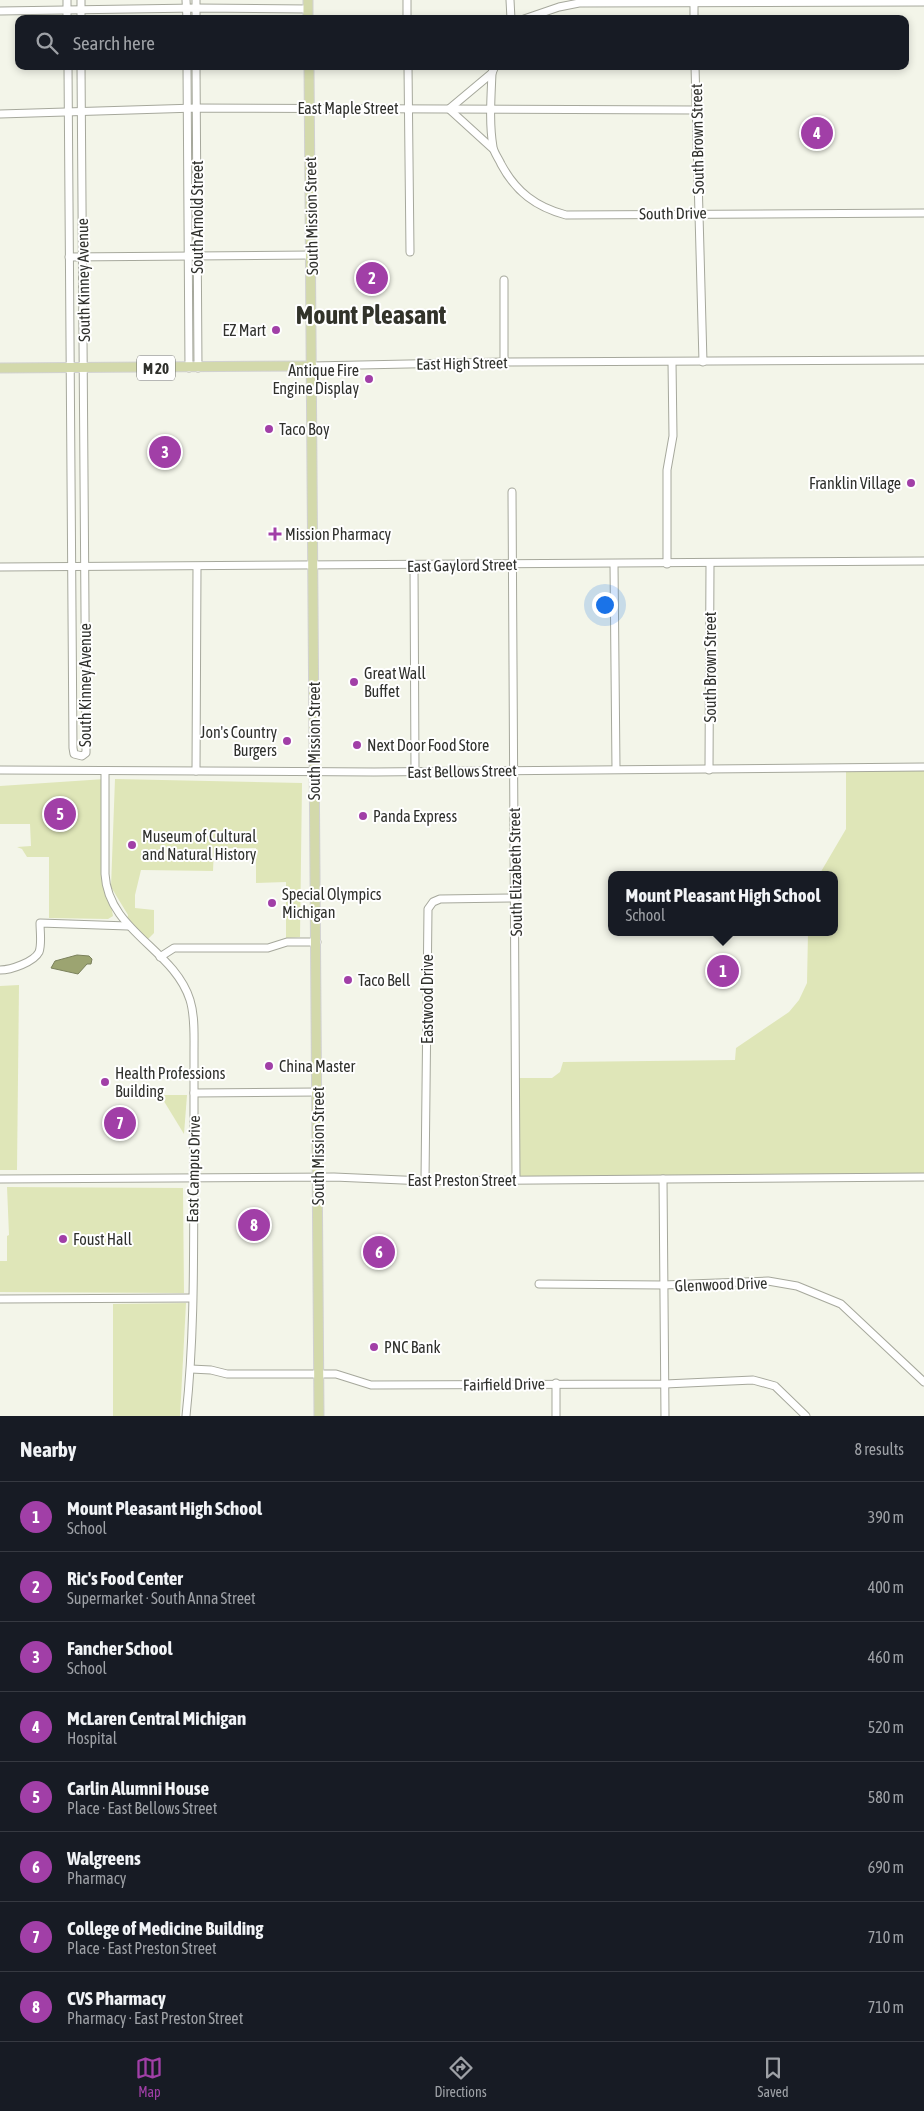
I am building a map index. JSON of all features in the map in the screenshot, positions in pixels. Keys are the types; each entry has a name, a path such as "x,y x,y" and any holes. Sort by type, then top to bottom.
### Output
{"main road":[{"name":"South Mission Street","path":"309,70 312,256 319,1416"},
{"name":"East High Street","path":"0,368 312,366"}],"street":[{"path":"67,0 68,15"},
{"path":"81,0 81,15"},
{"path":"186,0 187,15"},
{"path":"407,0 407,15"},
{"path":"510,0 510,15"},
{"path":"694,2 694,15"},
{"path":"535,15 559,6 578,3 924,2"},
{"path":"0,11 187,8 196,4 308,4"},
{"name":"South Kinney Avenue","path":"68,70 70,110 69,257 73,748 74,754 80,756 85,754 86,748 81,70"},
{"name":"South Arnold Street","path":"187,70 188,256 194,368"},
{"name":"South Arnold Street","path":"194,368 198,256 196,70"},
{"path":"408,70 410,252"},
{"path":"493,70 449,110 493,149"},
{"name":"South Drive","path":"493,70 491,108 493,149 510,180 521,192 535,203 552,211 566,215 924,212"},
{"name":"South Brown Street","path":"695,70 702,362"},
{"name":"East Maple Street","path":"0,114 70,110 188,108 696,110"},
{"path":"69,257 312,256"},
{"path":"504,280 504,362"},
{"name":"East High Street","path":"312,366 504,362 924,360"},
{"path":"667,564 667,470 673,436 672,362"},
{"name":"South Elizabeth Street","path":"512,492 516,898 516,1180"},
{"name":"East Gaylord Street","path":"0,567 197,568 924,561"},
{"path":"614,564 616,769"},
{"name":"South Brown Street","path":"709,770 710,564"},
{"path":"414,566 415,771"},
{"path":"196,771 197,568"},
{"name":"East Bellows Street","path":"0,770 314,772 924,767"},
{"name":"East Campus Drive","path":"105,771 105,878 117,912 180,980 191,1006 194,1093 192,1298 191,1369 186,1416"},
{"name":"Eastwood Drive","path":"425,1180 428,909 440,899 516,898"},
{"path":"0,970 10,969 37,954 40,947 40,923 128,926"},
{"path":"160,957 174,948 268,948 287,942 317,942"},
{"path":"194,1093 318,1092"},
{"name":"East Preston Street","path":"0,1179 318,1177 516,1180 924,1177"},
{"path":"663,1179 665,1416"},
{"name":"Glenwood Drive","path":"539,1284 663,1285 768,1281 797,1286 820,1294 840,1304 924,1382"},
{"path":"0,1298 192,1298"},
{"name":"Fairfield Drive","path":"191,1369 210,1370 227,1374 343,1375 371,1385 665,1384 753,1380 769,1382 785,1394 806,1416"},
{"path":"556,1383 556,1416"}],"shaded area":[{"path":"924,766 924,1177 516,1180 516,1078 552,1078 560,1072 563,1062 735,1060 736,1048 789,1012 799,1000 807,983 808,936 838,936 838,871 821,871 846,829 846,767"},
{"path":"105,779 104,866 113,916 108,919 49,918 49,857 27,857 22,849 17,847 31,846 30,824 0,824 0,786"},
{"path":"115,779 302,783 300,937 286,938 286,882 256,883 256,848 214,848 213,871 141,870 135,895 135,908 154,910 154,933 148,939 127,920 128,915 111,887"},
{"path":"77,955 89,956 92,959 91,964 87,964 78,974 51,968 55,961"},
{"path":"19,985 17,1170 0,1170 0,986"},
{"path":"164,1095 187,1095 184,1134 162,1098"},
{"path":"7,1187 183,1188 184,1293 0,1292 0,1261 7,1261 7,1236 9,1235"},
{"path":"186,1303 180,1416 113,1416 113,1304"}],"place":[{"name":"McLaren Central Michigan","path":"817,133"},
{"name":"Ric's Food Center","path":"372,278"},
{"name":"EZ Mart","path":"276,330"},
{"name":"Antique Fire Engine Display","path":"369,379"},
{"name":"Taco Boy","path":"269,429"},
{"name":"Fancher School","path":"165,452"},
{"name":"Franklin Village","path":"911,483"},
{"name":"Mission Pharmacy","path":"275,534"},
{"name":"Great Wall Buffet","path":"354,682"},
{"name":"Jon's Country Burgers","path":"287,741"},
{"name":"Next Door Food Store","path":"357,745"},
{"name":"Carlin Alumni House","path":"60,814"},
{"name":"Panda Express","path":"363,816"},
{"name":"Museum of Cultural and Natural History","path":"132,845"},
{"name":"Special Olympics Michigan","path":"272,903"},
{"name":"Mount Pleasant High School","path":"723,971"},
{"name":"Taco Bell","path":"348,980"},
{"name":"China Master","path":"269,1066"},
{"name":"Health Professions Building","path":"105,1082"},
{"name":"College of Medicine Building","path":"120,1123"},
{"name":"CVS Pharmacy","path":"254,1225"},
{"name":"Foust Hall","path":"63,1239"},
{"name":"Walgreens","path":"379,1252"},
{"name":"PNC Bank","path":"374,1347"}],"district":[{"name":"Mount Pleasant","path":"371,315"}]}
